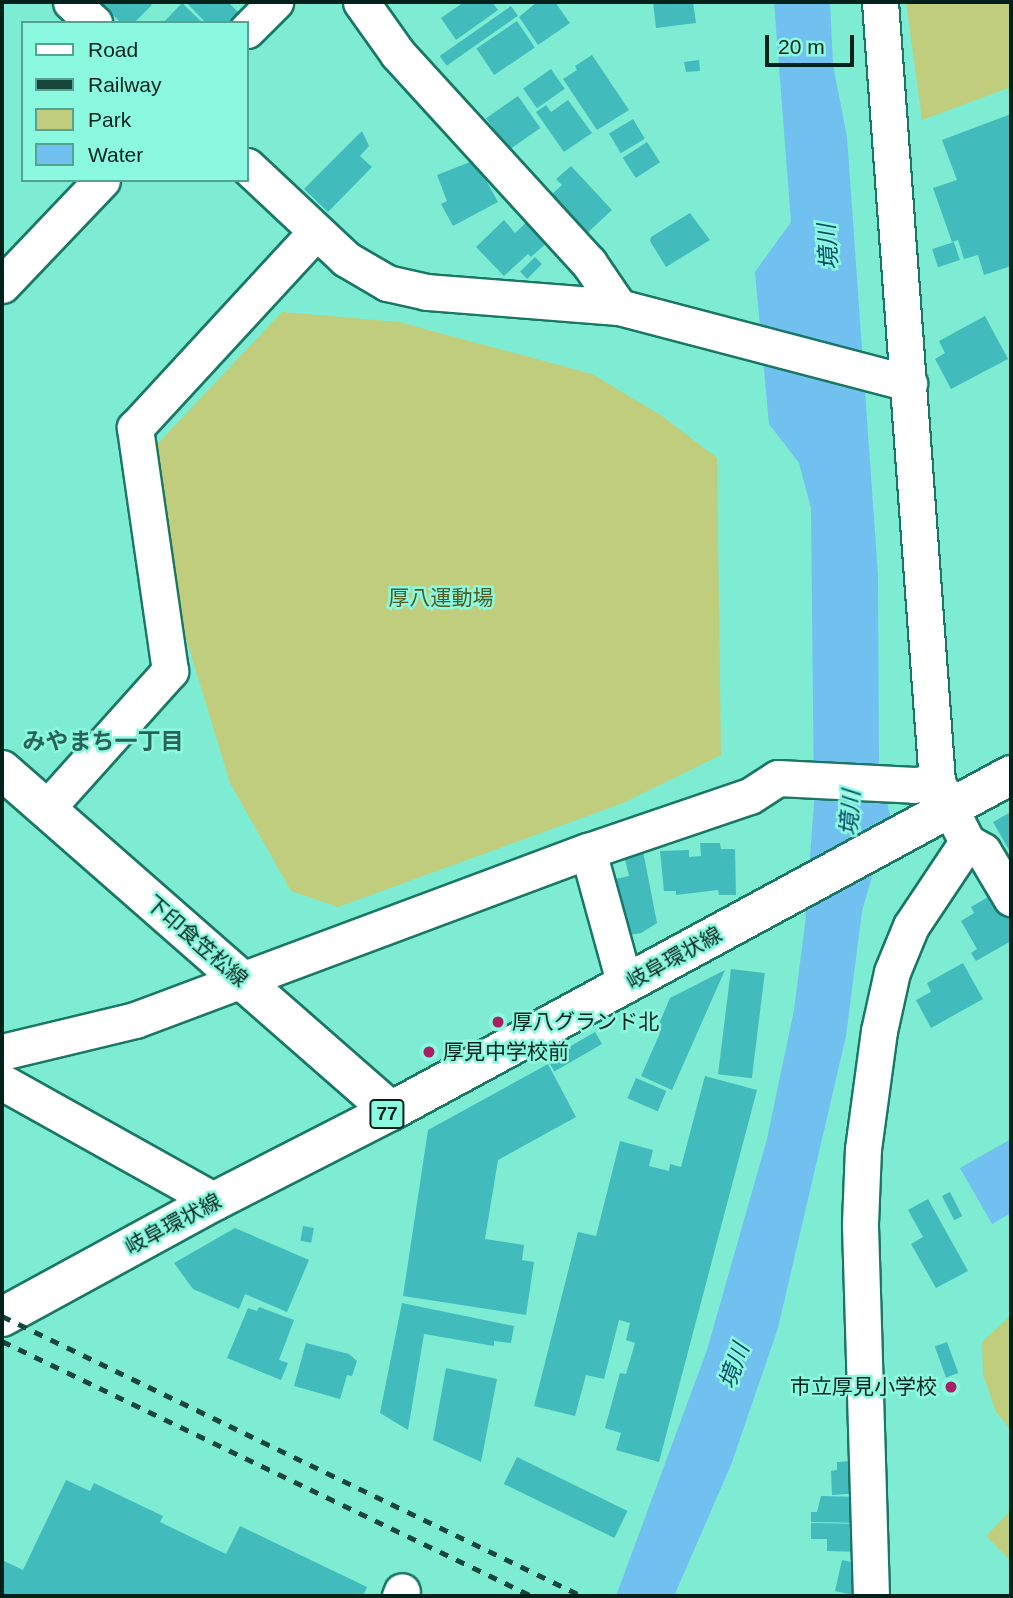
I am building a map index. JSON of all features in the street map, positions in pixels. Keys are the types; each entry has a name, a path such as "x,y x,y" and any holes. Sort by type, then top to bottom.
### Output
{"main road":[{"name":"下印食笠松線","path":"2,770 391,1111"},
{"name":"岐阜環状線","path":"2,1317 215,1201 391,1111 769,906 933,799 1011,775"}],"street":[{"path":"71,2 92,21"},
{"path":"248,29 275,2"},
{"path":"361,2 398,54 589,263 618,307"},
{"path":"880,2 896,380 933,799 967,842 983,850 1011,898"},
{"path":"248,167 346,259 387,283 427,292 618,307 896,380"},
{"path":"2,285 100,182"},
{"path":"47,809 170,671 135,428 316,232"},
{"path":"2,1052 135,1020 588,851 750,796 778,778 933,799"},
{"path":"871,1596 860,1223 865,1136 879,1031 892,972 911,926 967,842"},
{"path":"588,851 625,985"},
{"path":"2,1082 215,1201"}],"green space":[{"path":"906,2 1011,2 1011,87 922,120"},
{"name":"厚八運動場","path":"282,312 399,322 592,374 662,416 717,458 721,755 623,803 338,907 291,891 230,783 176,605 147,455"},
{"path":"1011,1315 1011,1430 996,1412 983,1374 982,1342"},
{"path":"1011,1510 1011,1561 986,1536"}],"water":[{"name":"境川","path":"774,2 830,2 833,65 847,137 878,575 879,768 890,815 862,911 846,1036 778,1328 731,1465 674,1596 616,1596 707,1350 767,1139 794,1010 805,924 814,803 811,508 799,463 769,424 755,272 791,222"},
{"path":"1011,1139 1011,1213 992,1224 960,1168"}],"building":[{"path":"100,2 148,2 152,5 136,21 119,21"},
{"path":"186,2 233,2 230,4 241,15 235,21 204,21"},
{"path":"464,2 492,2 498,10 456,40 441,18"},
{"path":"537,2 555,2 570,23 538,45 519,17"},
{"path":"653,2 693,2 696,23 656,28"},
{"path":"182,3 201,21 165,21"},
{"path":"511,6 518,16 447,66 440,56"},
{"path":"517,21 535,48 494,75 476,48"},
{"path":"592,55 629,110 597,130 563,79 577,70 575,66"},
{"path":"699,60 700,71 686,72 684,62"},
{"path":"551,69 565,89 537,108 523,89"},
{"path":"518,96 540,128 508,150 486,118"},
{"path":"568,100 592,133 564,152 536,112 546,105 551,112"},
{"path":"1011,114 1011,266 984,275 978,255 964,259 958,240 952,242 933,188 957,180 942,140"},
{"path":"633,119 645,139 621,153 609,133"},
{"path":"362,131 369,146 360,156 372,167 328,212 304,189"},
{"path":"647,142 660,162 636,178 623,158"},
{"path":"475,160 498,202 453,226 441,204 447,201 437,175"},
{"path":"571,166 612,210 585,235 550,196 562,185 556,179"},
{"path":"690,213 710,240 666,267 650,241 651,237"},
{"path":"531,218 551,239 531,257 528,254 504,276 476,247 504,220 515,233"},
{"path":"954,242 960,260 938,267 932,249"},
{"path":"535,257 542,264 527,279 520,272"},
{"path":"985,316 1008,359 951,389 935,359 945,353 939,341"},
{"path":"1011,812 1011,849 1009,850 993,822"},
{"path":"700,843 720,843 721,849 735,849 736,895 719,895 718,890 676,895 676,891 664,891 660,851 689,850 689,857 701,856"},
{"path":"642,846 657,923 641,933 624,936 611,880 629,876 623,851"},
{"path":"995,893 1011,921 1011,941 976,961 971,953 977,949 961,921 974,913 971,907"},
{"path":"963,963 983,999 931,1028 916,1000 931,992 927,983"},
{"path":"731,969 765,973 752,1078 718,1074"},
{"path":"725,970 672,1090 641,1076 660,1033 656,1031 670,998"},
{"path":"595,1032 602,1044 554,1072 547,1060"},
{"path":"548,1064 576,1117 498,1160 485,1239 524,1245 522,1260 534,1262 526,1315 403,1296 428,1130"},
{"path":"705,1076 757,1090 659,1462 616,1450 621,1433 605,1428 620,1373 626,1374 635,1343 626,1340 630,1323 619,1320 604,1379 586,1375 575,1416 534,1406 578,1232 596,1236 620,1141 653,1150 649,1166 669,1171 670,1164 681,1167"},
{"path":"636,1078 666,1091 658,1111 627,1098"},
{"path":"950,1192 962,1216 954,1220 942,1196"},
{"path":"928,1199 968,1271 936,1288 911,1244 923,1237 908,1210"},
{"path":"303,1226 314,1228 311,1243 300,1241"},
{"path":"235,1228 309,1260 287,1312 245,1294 239,1309 193,1289 174,1263"},
{"path":"402,1303 514,1326 511,1343 494,1341 494,1346 424,1334 408,1430 380,1413"},
{"path":"259,1307 294,1320 279,1360 288,1363 281,1380 227,1358 248,1308 257,1311"},
{"path":"947,1342 958,1373 946,1377 935,1346"},
{"path":"306,1343 349,1354 357,1361 352,1376 347,1375 340,1399 294,1386"},
{"path":"446,1368 497,1379 481,1462 433,1440"},
{"path":"517,1457 628,1511 614,1538 504,1484"},
{"path":"864,1460 866,1493 832,1495 831,1471 837,1470 837,1462"},
{"path":"66,1480 90,1491 94,1483 163,1516 160,1522 226,1554 240,1526 367,1587 363,1596 2,1596 2,1560 23,1570"},
{"path":"821,1496 861,1497 866,1523 811,1522 811,1512 817,1512"},
{"path":"811,1523 866,1524 866,1552 827,1551 827,1539 811,1539"},
{"path":"842,1560 869,1566 857,1596 835,1591"}],"railway":[{"path":"2,1316 582,1596"},
{"path":"2,1341 532,1596"}],"place":[{"name":"厚八グランド北","path":"498,1022"},
{"name":"厚見中学校前","path":"429,1052"},
{"name":"市立厚見小学校","path":"951,1387"}],"district":[{"name":"みやまち一丁目","path":"103,741"}]}
